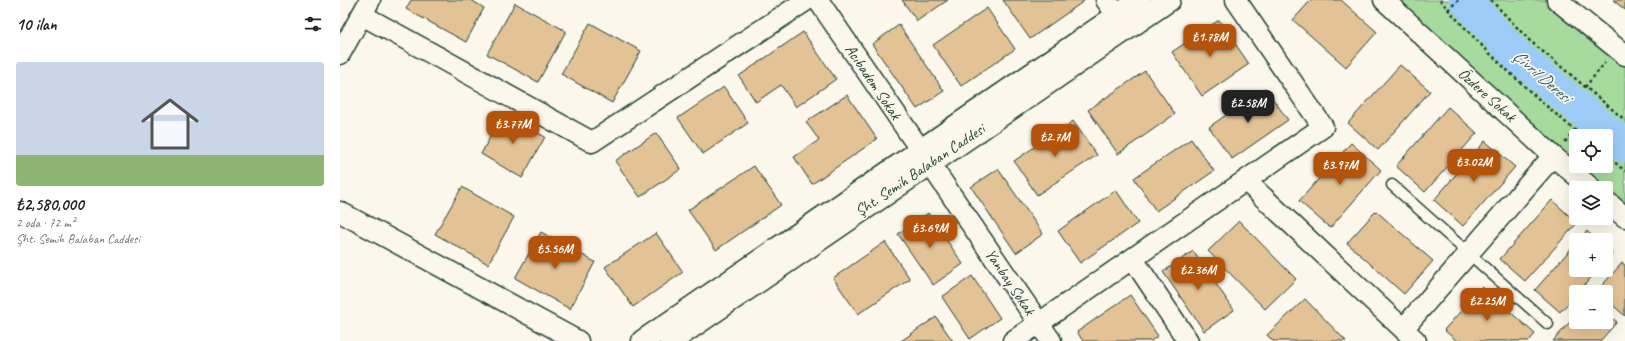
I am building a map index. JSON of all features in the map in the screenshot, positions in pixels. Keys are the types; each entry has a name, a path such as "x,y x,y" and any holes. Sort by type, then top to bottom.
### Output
{"street":[{"path":"340,54 366,8 592,142 807,0"},
{"name":"Acıbadem Sokak","path":"818,0 925,157"},
{"name":"Şht. Semih Balaban Caddesi","path":"670,341 925,157 1112,8 1140,0"},
{"name":"Şht. Semih Balaban Caddesi","path":"643,341 925,157 1170,0"},
{"path":"1013,341 1323,127 1236,0"},
{"name":"Özdere Sokak","path":"1384,0 1553,156 1583,181"},
{"path":"1557,0 1621,52"},
{"path":"1246,181 1410,337 1468,253 1553,156"},
{"name":"Yanbay Sokak","path":"925,157 1051,341"},
{"path":"1613,207 1625,217"},
{"path":"340,212 578,341"},
{"path":"1133,258 1188,341"}],"lane":[{"path":"1392,185 1548,324"}],"path":[{"path":"1440,0 1465,30 1504,69 1574,129"},
{"path":"1448,10 1458,0"},
{"path":"1491,0 1529,40 1625,120"},
{"path":"1585,88 1621,52"},
{"path":"1613,161 1625,171"}],"green space":[{"path":"1384,0 1557,0 1625,55 1625,216 1613,206 1613,181 1583,181 1574,173 1613,173 1613,129 1569,129 1569,168"}],"building":[{"path":"411,0 471,0 484,8 466,42 406,9"},
{"path":"902,0 948,0 917,21"},
{"path":"1003,0 1083,0 1084,1 1030,39"},
{"path":"1311,0 1341,0 1377,32 1346,67 1293,20"},
{"path":"1613,0 1625,0 1625,10"},
{"path":"515,3 566,31 538,82 487,54"},
{"path":"987,8 1015,49 961,86 933,45"},
{"path":"1219,20 1249,64 1202,96 1172,52"},
{"path":"590,23 641,51 612,103 561,74"},
{"path":"899,25 944,91 917,109 872,44"},
{"path":"803,32 836,79 796,107 781,85 756,102 739,76"},
{"path":"1400,65 1430,91 1378,150 1348,123"},
{"path":"1145,71 1175,114 1118,154 1088,110"},
{"path":"724,87 748,123 703,154 678,118"},
{"path":"1265,88 1288,120 1232,159 1209,127"},
{"path":"847,95 877,139 812,184 794,157 819,140 806,122"},
{"path":"1448,107 1477,133 1425,192 1396,166"},
{"path":"503,113 545,137 522,178 481,154"},
{"path":"1073,121 1097,155 1037,195 1014,161"},
{"path":"656,133 681,169 640,197 615,161"},
{"path":"1191,139 1214,171 1156,211 1134,178"},
{"path":"1485,141 1515,167 1463,226 1434,200"},
{"path":"1351,143 1381,170 1330,228 1299,201"},
{"path":"754,166 781,205 716,250 688,210"},
{"path":"998,169 1043,234 1016,253 971,187"},
{"path":"462,187 514,217 488,264 435,234"},
{"path":"1116,190 1138,223 1080,263 1058,231"},
{"path":"1552,200 1569,216 1569,225 1575,225 1525,281 1500,259"},
{"path":"1376,211 1433,261 1404,294 1347,243"},
{"path":"928,213 963,264 933,285 898,234"},
{"path":"1239,221 1296,279 1265,309 1208,251"},
{"path":"541,232 595,262 570,309 515,278"},
{"path":"656,233 683,272 633,307 605,267"},
{"path":"885,242 910,279 858,314 833,278"},
{"path":"1193,251 1234,310 1204,331 1163,272"},
{"path":"1569,251 1569,277 1592,277 1584,285 1569,285 1569,302 1560,312 1535,290"},
{"path":"1622,263 1625,265 1625,316 1613,305 1613,285 1602,285 1610,277 1613,277 1613,273"},
{"path":"972,276 1000,318 970,339 942,297"},
{"path":"1482,287 1535,334 1529,341 1457,341 1444,330"},
{"path":"1130,295 1158,336 1151,341 1083,341 1077,332"},
{"path":"1305,299 1346,341 1273,341 1267,335"},
{"path":"936,317 953,341 901,341"},
{"path":"1613,319 1617,322 1613,326"},
{"path":"1569,323 1569,329 1611,329 1600,341 1553,341"}],"waterway":[{"name":"Çivril Deresi","path":"1465,0 1516,55 1625,146"}]}
